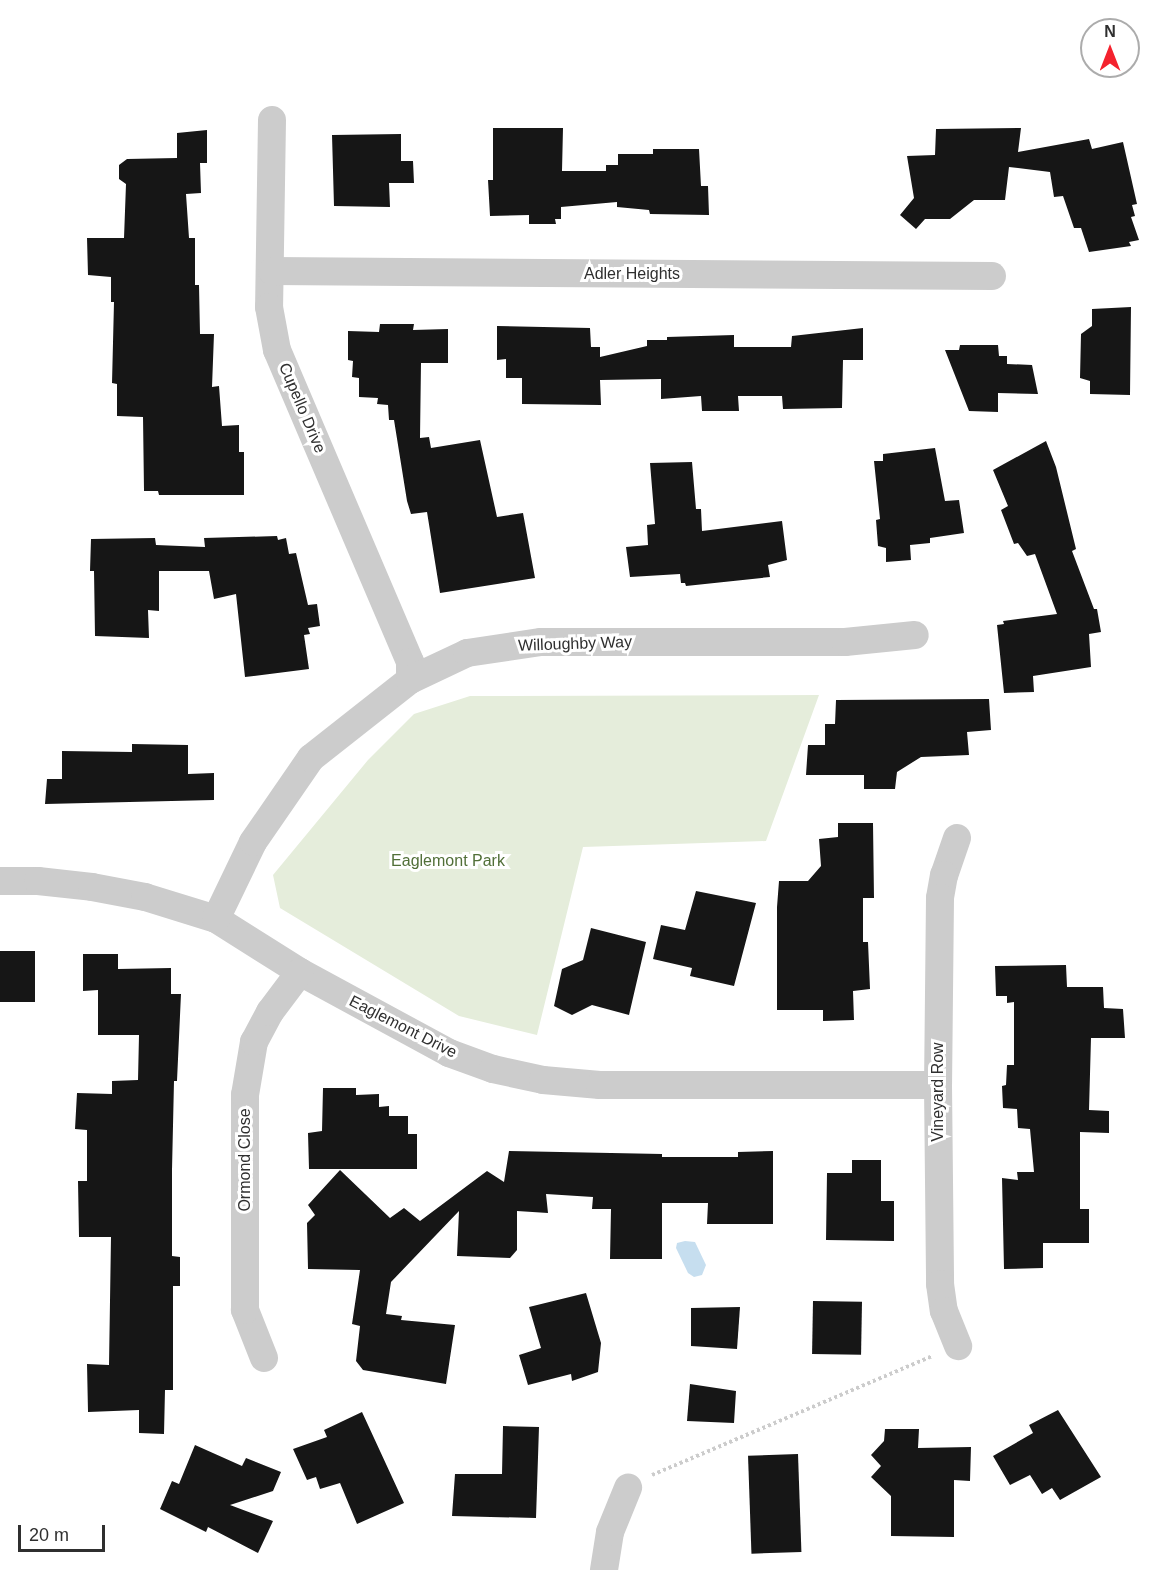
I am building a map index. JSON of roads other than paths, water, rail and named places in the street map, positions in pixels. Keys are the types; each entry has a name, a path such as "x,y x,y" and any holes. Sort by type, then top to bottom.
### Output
{"street":[{"name":"Cupello Drive","path":"272,120 272,271 269,307 277,350 410,662 410,680"},
{"name":"Adler Heights","path":"272,271 992,276"},
{"name":"Willoughby Way","path":"216,919 253,842 311,758 410,680 467,652 541,642 845,642 915,635"},
{"name":"Vineyard Row","path":"957,838 944,875 940,898 938,1085 940,1284 944,1311 958,1346"},
{"name":"Eaglemont Drive","path":"0,881 38,881 92,887 145,897 216,919 300,972 449,1053 493,1069 543,1080 600,1085 938,1085"},
{"name":"Ormond Close","path":"264,1358 245,1310 245,1095 254,1042 270,1012 300,972"},
{"path":"604,1570 610,1532 628,1488"}],"water":[{"path":"695,1242 706,1265 702,1275 694,1277 688,1273 676,1248 677,1243"}],"park label":[{"name":"Eaglemont Park","path":"448,861"}]}
